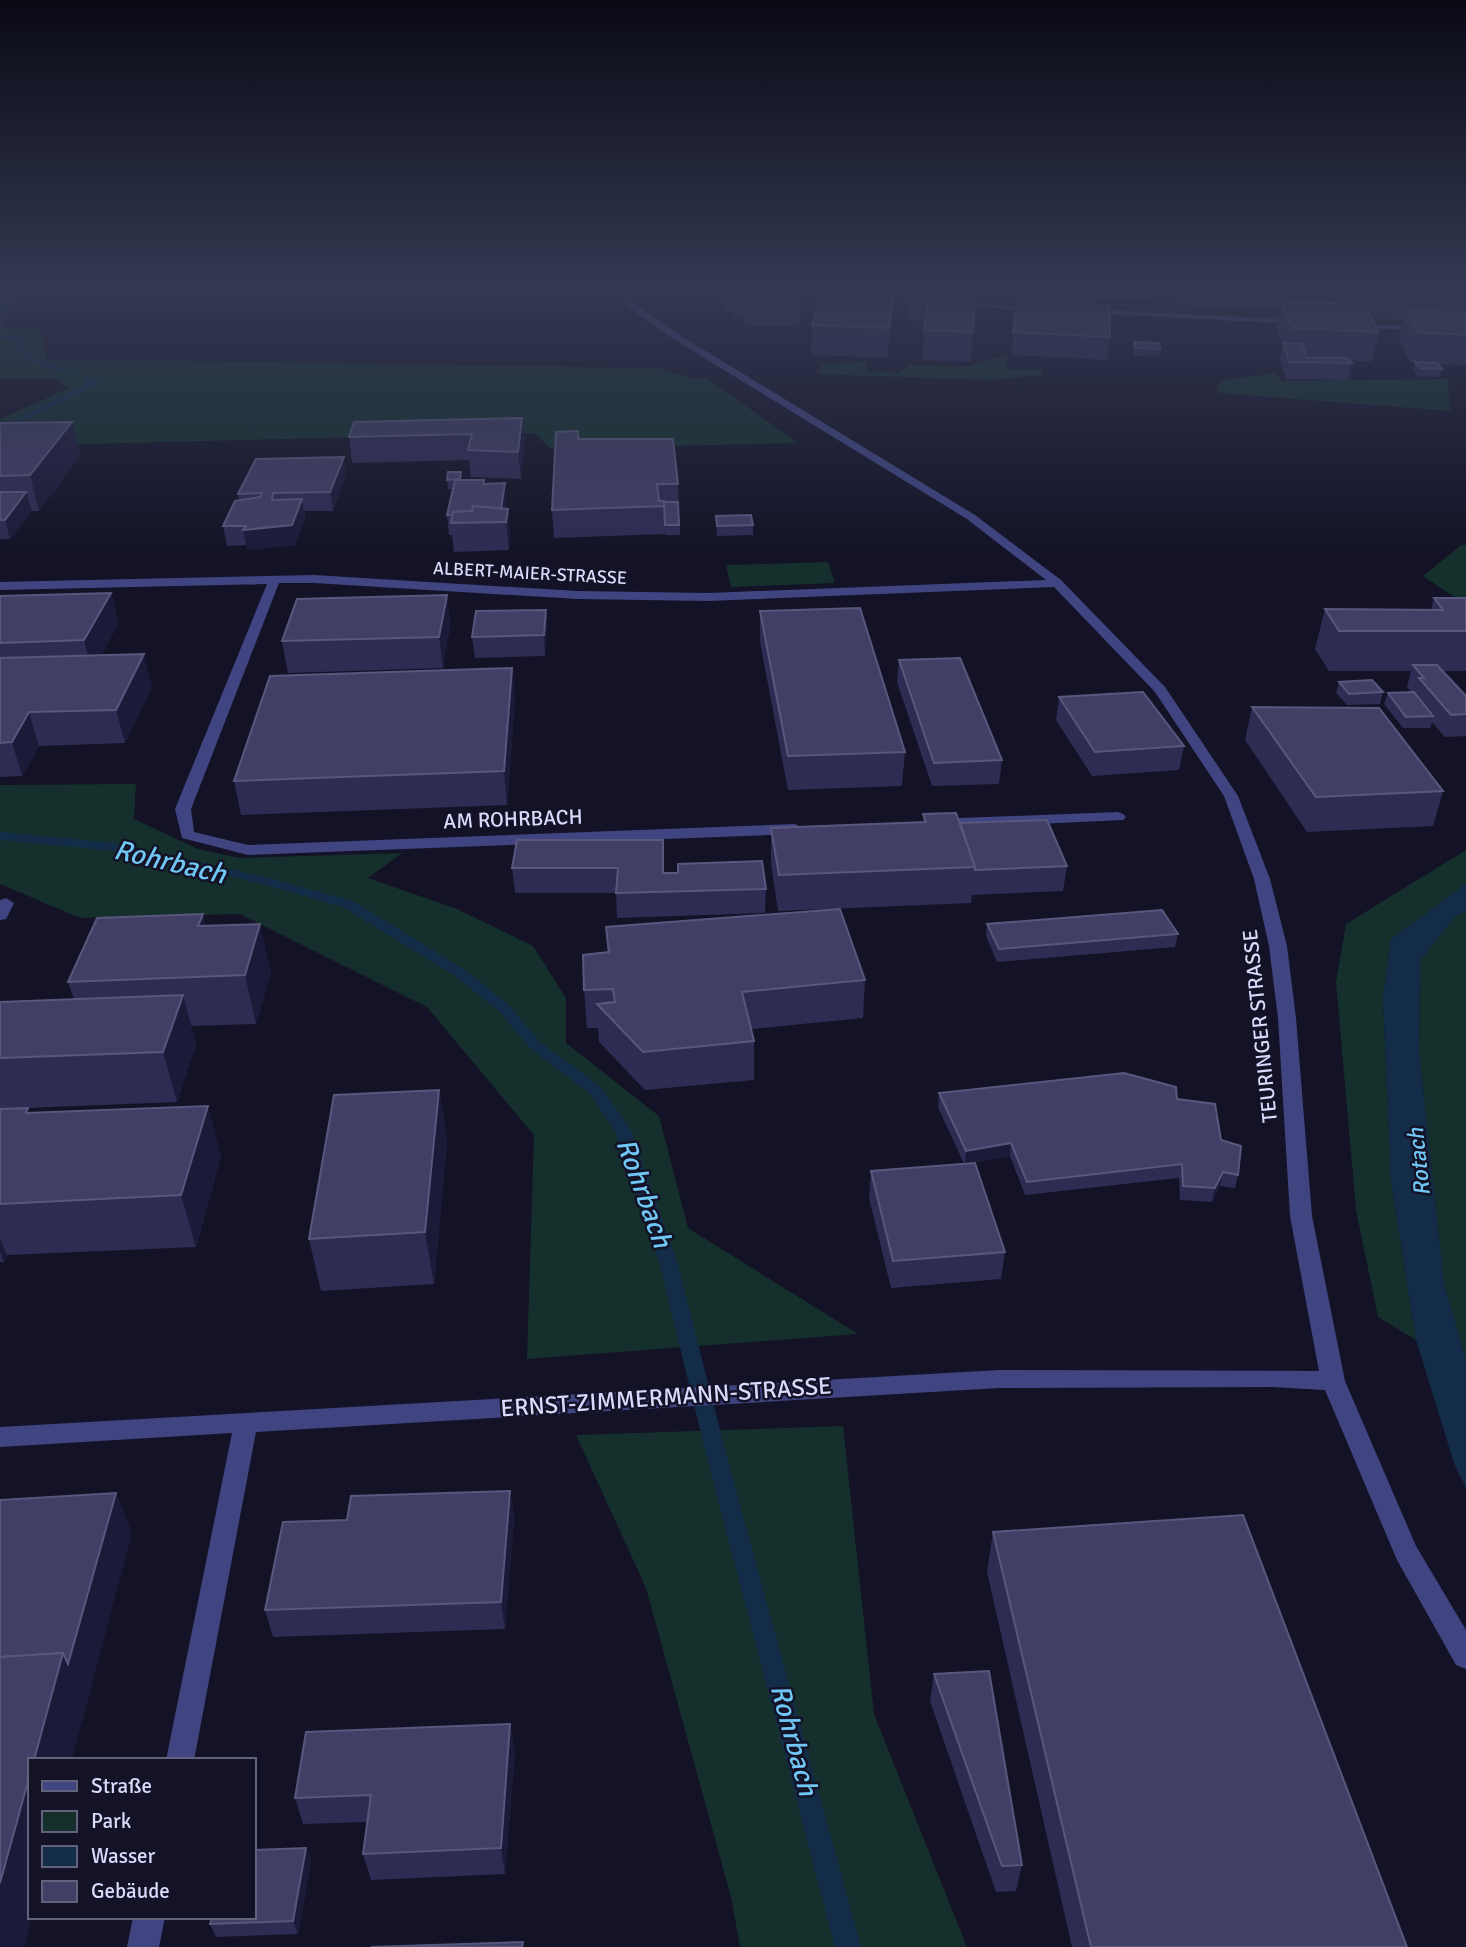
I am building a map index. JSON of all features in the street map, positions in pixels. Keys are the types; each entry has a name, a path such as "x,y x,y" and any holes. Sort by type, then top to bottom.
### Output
{"street":[{"name":"TEURINGER STRASSE","path":"742,377 971,517 1057,583 1130,656 1198,744 1231,796 1262,879 1278,946 1287,1018 1301,1216 1333,1381 1406,1552 1466,1656"},
{"name":"ALBERT-MAIER-STRASSE","path":"0,586 275,579 348,580 578,595 708,597 1057,583"},
{"name":"AM ROHRBACH","path":"275,579 183,809 187,835 248,850 814,829"},
{"path":"925,824 1118,817"},
{"name":"ERNST-ZIMMERMANN-STRASSE","path":"0,1437 999,1378 1272,1378 1333,1381"},
{"path":"180,1758 246,1423"},
{"path":"143,1947 149,1919"}],"green space":[{"path":"705,377 798,443 551,449 534,433 0,446 0,419 69,388 57,379 0,378"},
{"path":"901,377 1023,377 990,380"},
{"path":"1278,377 1281,381 1448,379 1450,411 1219,393 1217,384 1230,379"},
{"path":"1461,545 1466,545 1466,605 1423,576"},
{"path":"828,562 835,583 731,587 726,565"},
{"path":"136,784 134,819 198,849 240,858 402,853 368,878 457,909 533,946 566,998 566,1043 659,1116 688,1228 858,1334 527,1359 534,1135 427,1007 240,914 80,918 0,884 0,785"},
{"path":"1466,850 1466,884 1391,939 1383,999 1391,1180 1416,1340 1378,1317 1356,1210 1336,982 1346,924"},
{"path":"1466,911 1466,1361 1444,1284 1419,1051 1420,960 1456,916"},
{"path":"843,1426 874,1714 967,1947 740,1947 731,1897 646,1588 576,1435"}],"water":[{"name":"Rotach","path":"1466,884 1466,911 1456,916 1420,960 1419,1051 1444,1284 1466,1361 1466,1488 1454,1463 1416,1340 1391,1180 1383,999 1391,939"}],"building":[{"path":"522,418 518,452 468,450 472,434 349,437 354,422"},
{"path":"72,422 30,475 0,476 0,423"},
{"path":"578,431 578,439 673,439 678,484 657,484 659,501 664,501 665,506 552,510 556,432"},
{"path":"344,457 330,492 273,493 272,500 302,499 292,525 243,530 246,526 223,526 235,501 260,497 262,493 238,494 256,459"},
{"path":"448,472 461,472 460,479 447,480"},
{"path":"455,480 484,480 483,484 505,483 501,509 473,506 472,511 447,515"},
{"path":"0,492 26,492 5,520 0,520"},
{"path":"664,502 678,502 679,525 665,525"},
{"path":"473,506 508,509 506,522 451,523 453,512 472,511"},
{"path":"751,515 753,525 717,526 716,516"},
{"path":"111,593 84,640 0,643 0,596"},
{"path":"447,595 439,637 282,641 297,599"},
{"path":"1434,598 1466,598 1466,631 1339,631 1325,609 1443,610"},
{"path":"860,608 905,752 788,756 760,611"},
{"path":"546,610 544,635 472,637 476,611"},
{"path":"144,654 116,710 29,712 12,742 0,743 0,658"},
{"path":"960,658 1002,760 934,763 899,660"},
{"path":"1413,665 1437,665 1466,696 1466,714 1451,715 1419,678 1424,678"},
{"path":"512,668 504,771 234,781 270,676"},
{"path":"1372,680 1383,692 1349,694 1339,682"},
{"path":"1143,692 1184,746 1095,752 1059,697"},
{"path":"1414,692 1433,716 1406,717 1388,693"},
{"path":"1252,707 1379,708 1443,791 1316,797"},
{"path":"956,813 975,867 779,875 771,828 926,822 923,814"},
{"path":"1047,820 1067,866 975,870 960,823"},
{"path":"517,840 663,840 663,873 678,873 678,864 762,861 766,889 616,893 618,868 512,868"},
{"path":"840,909 865,980 742,992 754,1041 643,1052 597,1004 615,1002 613,989 584,990 583,955 609,952 606,927"},
{"path":"1162,910 1178,934 999,949 987,924"},
{"path":"203,914 198,926 260,924 245,975 68,982 97,918"},
{"path":"183,995 163,1052 0,1058 0,1002"},
{"path":"1124,1073 1176,1087 1177,1099 1215,1104 1221,1140 1241,1146 1238,1175 1223,1172 1215,1188 1183,1186 1182,1164 1027,1182 1011,1143 966,1151 939,1093"},
{"path":"439,1090 425,1232 309,1239 334,1095"},
{"path":"208,1106 181,1195 0,1204 0,1109 28,1108 26,1113"},
{"path":"975,1163 1005,1252 893,1261 871,1171"},
{"path":"510,1491 501,1602 265,1610 283,1522 347,1520 351,1496"},
{"path":"116,1493 68,1664 63,1653 0,1657 0,1500"},
{"path":"1243,1515 1407,1947 1091,1947 993,1532"},
{"path":"63,1653 35,1758 28,1758 28,1781 0,1883 0,1657"},
{"path":"989,1671 1022,1865 1002,1866 934,1674"},
{"path":"510,1724 501,1848 363,1854 371,1795 295,1798 306,1732"},
{"path":"306,1848 293,1921 210,1924 211,1919 256,1919 256,1850"},
{"path":"523,1942 522,1947 371,1947"}],"waterway":[{"path":"0,430 96,382 87,378"},
{"name":"Rohrbach","path":"0,836 114,847 261,880 348,904 460,973 504,1008 535,1045 595,1090 623,1130 668,1261 715,1450 848,1947"}]}
